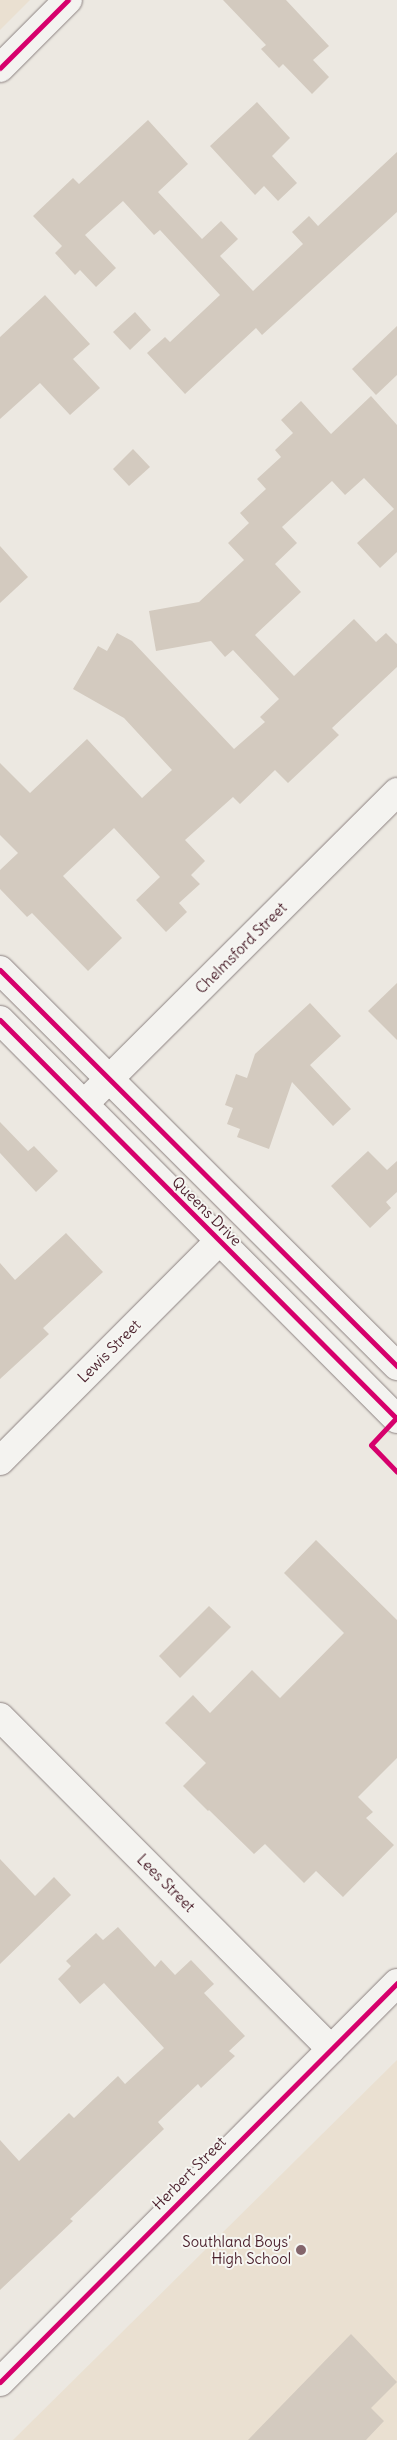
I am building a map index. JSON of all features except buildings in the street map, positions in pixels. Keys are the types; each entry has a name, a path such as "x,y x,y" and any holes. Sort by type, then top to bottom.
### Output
{"street":[{"path":"0,68 68,0"},
{"name":"Chelmsford Street","path":"84,1104 397,792"},
{"name":"Queens Drive","path":"0,970 397,1366"},
{"name":"Queens Drive","path":"0,1020 397,1419"},
{"name":"Lewis Street","path":"0,1460 219,1241"},
{"name":"Lees Street","path":"0,1717 332,2049"},
{"name":"Herbert Street","path":"0,2382 397,1983"}],"shaded area":[{"path":"0,0 30,0 0,30"},
{"name":"Southland Boys' High School","path":"397,2060 397,2440 13,2440"}],"cycle path":[{"path":"0,68 68,0"},
{"path":"0,970 397,1366"},
{"path":"0,1020 397,1419"},
{"path":"397,1417 371,1445 397,1472"},
{"path":"0,2382 397,1983"}],"place":[{"name":"Southland Boys' High School","path":"301,2250"}]}
